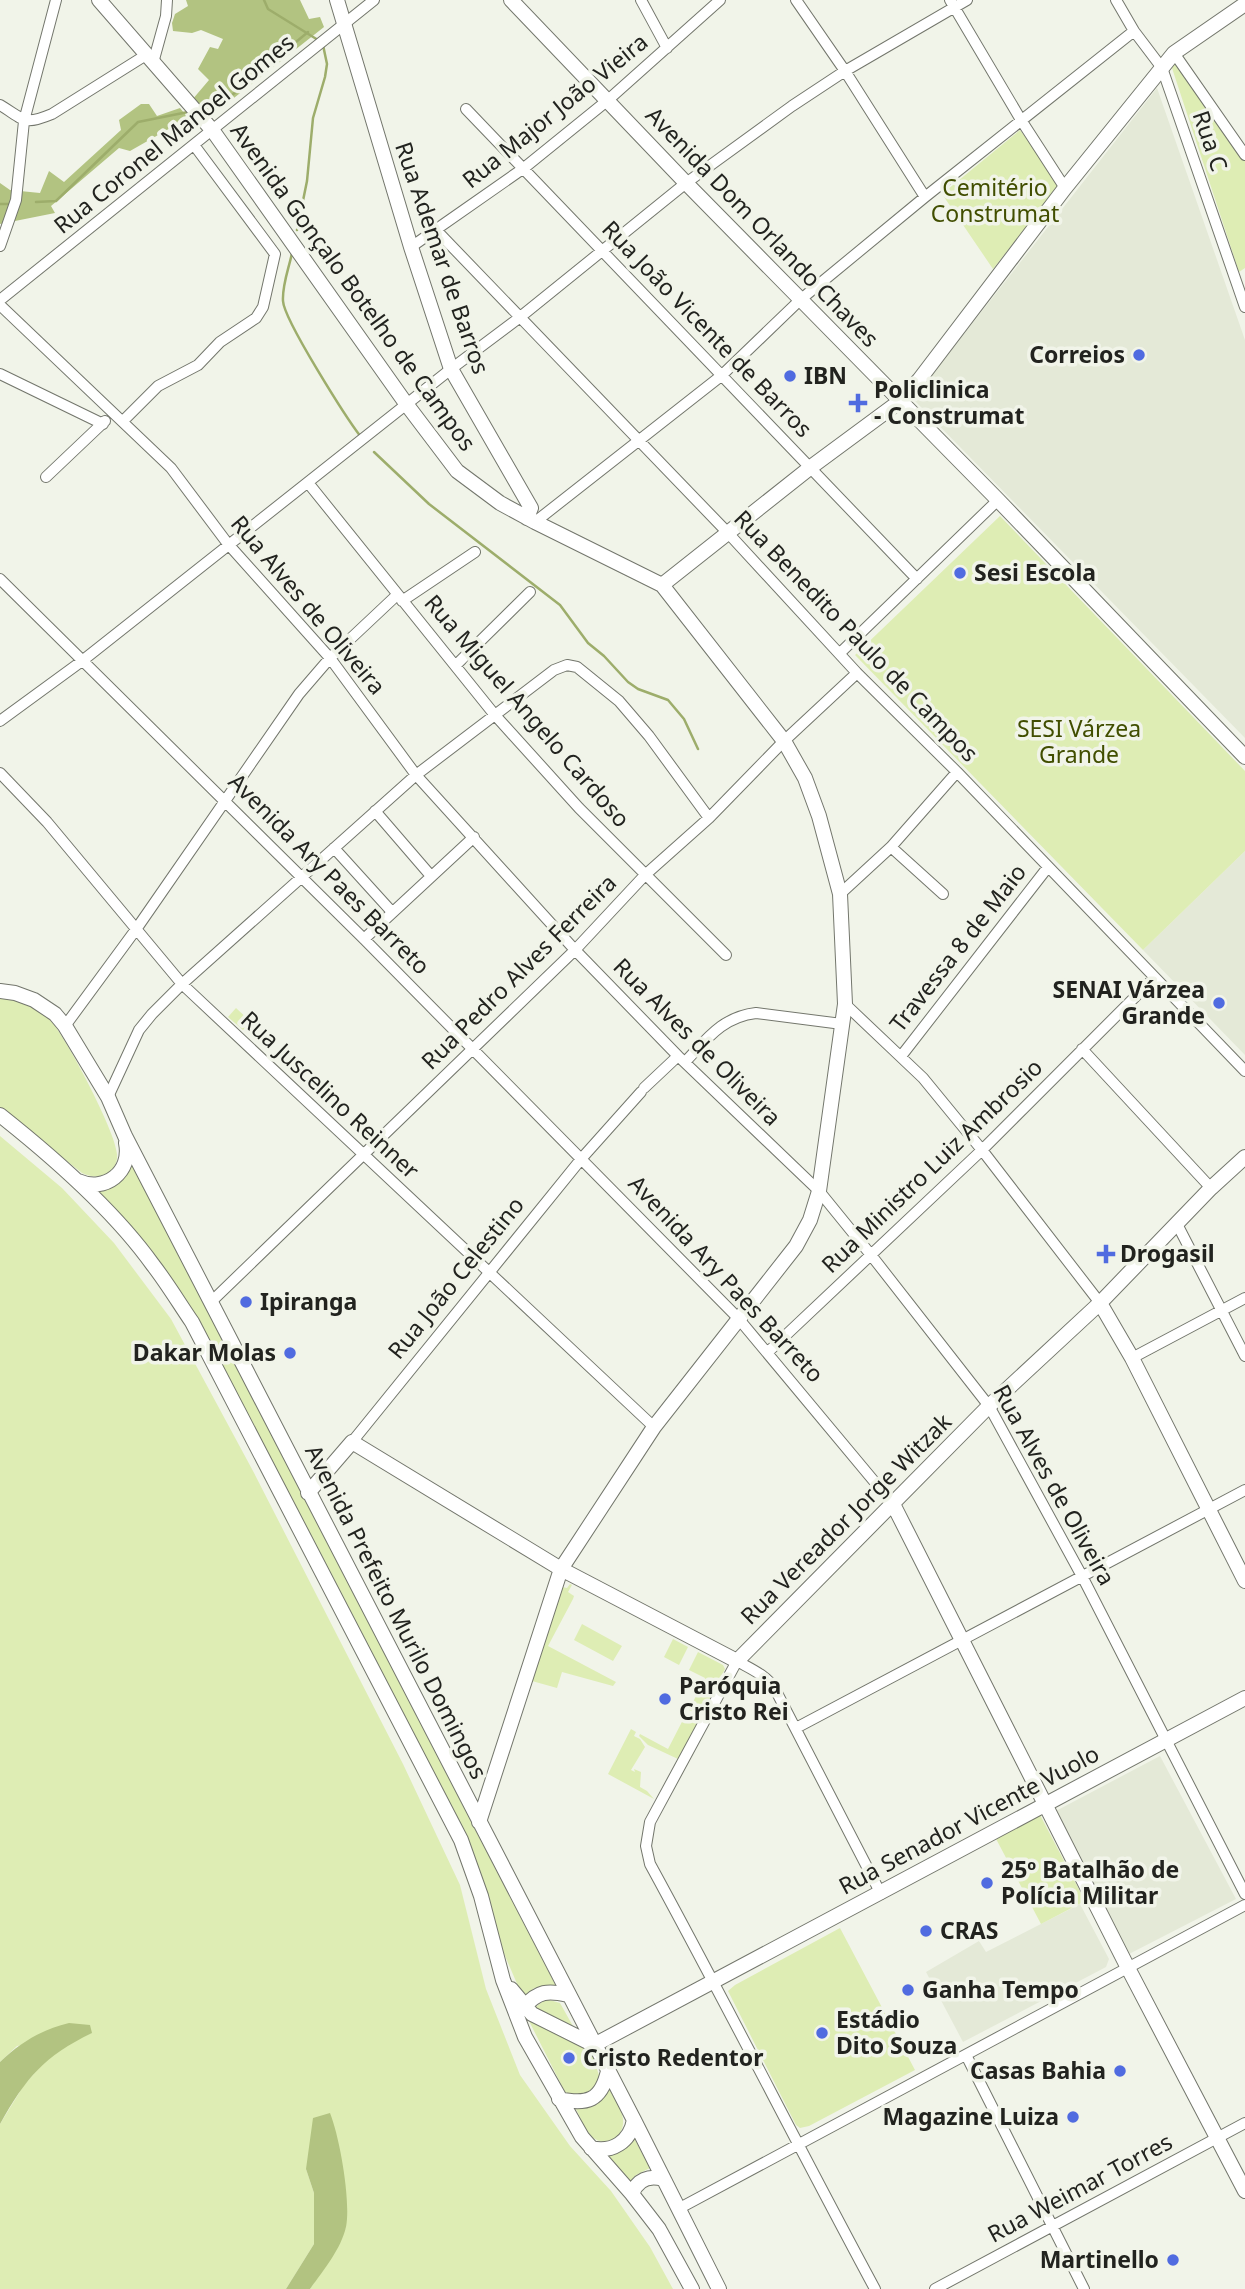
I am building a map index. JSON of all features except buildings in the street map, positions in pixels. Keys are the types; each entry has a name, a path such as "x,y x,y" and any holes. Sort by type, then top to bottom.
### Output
{"street":[{"path":"0,246 16,200 24,121 56,0"},
{"name":"Avenida Gonçalo Botelho de Campos","path":"99,0 213,131 407,405 457,471 500,503 662,585 784,741 805,778 819,816 840,894 845,1004 819,1191 810,1220 796,1246 654,1427 561,1569 480,1822"},
{"path":"0,105 24,121 36,120 52,114 150,59 166,16 167,0"},
{"name":"Rua Ademar de Barros","path":"337,0 411,247 451,369 530,508 531,520"},
{"name":"Rua Coronel Manoel Gomes","path":"0,300 374,0"},
{"name":"Avenida Dom Orlando Chaves","path":"511,0 1245,757"},
{"path":"641,0 667,48"},
{"name":"Rua Major João Vieira","path":"411,247 524,168 608,100 720,0"},
{"path":"796,0 925,197"},
{"path":"0,722 309,484 686,183 845,71 952,4 967,0"},
{"name":"Rua C","path":"1116,0 1134,31 1162,68 1241,277 1245,307"},
{"path":"952,4 1065,188"},
{"path":"662,585 811,467 899,402 1174,53 1245,4"},
{"path":"531,520 721,376 800,300 1134,31"},
{"path":"1174,53 1245,155"},
{"name":"Rua João Vicente de Barros","path":"466,109 917,579"},
{"path":"46,477 103,424 118,417 158,386 198,365 220,342 256,318 263,307 275,254 194,145"},
{"name":"Rua Benedito Paulo de Campos","path":"436,230 727,533 857,673 957,772 1245,1071"},
{"name":"Rua Alves de Oliveira","path":"0,305 171,468 228,544 330,658 416,775 575,950 681,1059 819,1191 871,1255 989,1406 1083,1578 1245,1894"},
{"path":"0,374 103,424"},
{"name":"Rua Miguel Angelo Cardoso","path":"309,484 494,714 579,808 726,955"},
{"path":"839,653 998,500"},
{"path":"65,1026 137,928 299,694 330,658 400,598 475,552"},
{"name":"Avenida Ary Paes Barreto","path":"0,579 364,939 738,1318 892,1504 1128,1968 1245,2191"},
{"path":"456,665 530,592"},
{"path":"108,1097 139,1030 152,1014 416,775 554,670 567,665 577,667 620,701 709,818"},
{"name":"Rua Pedro Alves Ferreira","path":"211,1302 575,950 645,874 709,818 784,741 857,673"},
{"path":"840,894 891,847 957,772"},
{"name":"Rua Juscelino Reinner","path":"0,773 47,822 183,985 654,1427"},
{"path":"375,811 431,876"},
{"path":"364,939 474,837"},
{"path":"891,847 943,894"},
{"path":"334,848 392,912"},
{"name":"Travessa 8 de Maio","path":"902,1055 1048,867"},
{"name":"Rua Ministro Luiz Ambrosio","path":"768,1352 982,1150 1154,978"},
{"name":"Avenida Prefeito Murilo Domingos","path":"0,991 34,1000 55,1014 108,1097 125,1136 719,2289"},
{"path":"845,1004 923,1077 1100,1303 1132,1358 1245,1581"},
{"name":"Rua João Celestino","path":"308,1493 582,1158 643,1090 718,1028 745,1014 756,1013 842,1024"},
{"path":"1082,1049 1211,1188"},
{"name":"Avenida Prefeito Murilo Domingos","path":"0,1115 74,1179 152,1263 192,1322 461,1840 481,1896 501,1973 525,2037 559,2099 591,2148 659,2229 692,2289"},
{"path":"74,1179 96,1185 117,1176 127,1158 125,1136"},
{"name":"Rua Vereador Jorge Witzak","path":"875,2289 650,1864 646,1846 650,1822 737,1661 989,1406 1100,1303 1211,1188 1245,1157"},
{"path":"1177,1224 1245,1356"},
{"path":"1132,1358 1245,1298"},
{"path":"352,1442 561,1569 770,1681 881,1894"},
{"path":"796,1728 963,1642 1245,1490"},
{"name":"Rua Senador Vicente Vuolo","path":"594,2045 1245,1698"},
{"path":"466,1796 481,1798 490,1791"},
{"path":"678,2209 1245,1905"},
{"path":"501,1973 524,2007 542,2020 594,2045"},
{"path":"524,2007 538,1993 547,1991 568,1995"},
{"path":"966,2055 1084,2289"},
{"path":"559,2099 575,2102 589,2100 599,2093 605,2084 608,2071"},
{"path":"591,2148 604,2150 618,2145 630,2133 634,2120"},
{"name":"Rua Weimar Torres","path":"935,2289 1245,2123"},
{"path":"632,2194 643,2180 653,2177 663,2179"}],"shaded area":[{"path":"1157,88 1245,340 1245,738 913,399"},
{"name":"SENAI Várzea Grande","path":"1245,851 1245,1055 1143,950"},
{"path":"1160,1756 1236,1899 1129,1954 1054,1812"},
{"path":"1080,1904 1109,1959 1106,1967 963,2042 926,1972 979,1941 986,1952"}],"green space":[{"path":"186,0 300,0 309,19 320,17 324,27 225,105 202,112 192,100 209,80 198,69 210,47 218,49 223,39 201,30 192,33 173,31 175,14 188,6"},
{"path":"1175,63 1245,160 1245,268 1239,272 1172,68"},
{"path":"141,104 149,104 157,116 180,108 188,118 130,151 119,148 51,206 55,213 0,224 0,183 10,190 40,193 49,171 64,182 121,130 119,120"},
{"name":"Cemitério Construmat","path":"1020,130 1060,184 993,269 942,194"},
{"name":"SESI Várzea Grande","path":"1000,516 1245,771 1245,851 1143,950 855,655"},
{"path":"0,996 24,1002 40,1010 53,1023 63,1039 98,1104 114,1142 117,1160 108,1173 95,1176 82,1173 0,1108"},
{"path":"236,1008 251,1022 243,1030 228,1017"},
{"path":"0,1136 62,1188 114,1243 171,1319 253,1471 403,1764 460,1885 486,1989 520,2075 570,2146 611,2191 650,2247 673,2289 310,2289 346,2227 346,2198 306,2169 314,2193 314,2244 286,2289 0,2289 0,2124 24,2085 46,2060 68,2044 91,2033 17,2046 0,2062"},
{"path":"132,1165 556,1986 534,1988 524,1998 521,1993 496,1935 486,1890 466,1839 222,1367 95,1190 117,1184 126,1176"},
{"path":"572,1585 568,1592 574,1596 573,1599 548,1646 616,1682 613,1686 562,1672 557,1688 532,1681 562,1587 567,1588"},
{"path":"582,1624 622,1646 613,1661 574,1640"},
{"path":"673,1639 688,1647 679,1665 664,1657"},
{"path":"698,1652 723,1665 725,1669 701,1715 689,1710 705,1678 689,1670"},
{"path":"686,1714 699,1720 678,1759 648,1745 639,1736 640,1734 668,1749"},
{"path":"631,1729 636,1732 634,1736 640,1739 645,1747 631,1770 641,1772 640,1787 654,1799 608,1774"},
{"path":"1038,1811 1085,1901 1041,1924 994,1835"},
{"name":"Estádio Dito Souza","path":"840,1928 915,2070 809,2126 800,2128 796,2125 728,1991"},
{"path":"546,1999 560,2003 574,2028 533,2009"},
{"path":"529,2021 589,2046 600,2078 593,2087 581,2095 565,2092"},
{"path":"69,2023 90,2025 92,2033 61,2050 38,2070 0,2124 0,2062 32,2038"},
{"path":"610,2088 621,2111 623,2126 617,2137 606,2142 589,2134 576,2109 599,2102"},
{"path":"330,2113 344,2170 347,2216 344,2235 336,2252 310,2289 286,2289 314,2244 314,2193 306,2169 313,2118"},
{"path":"634,2138 650,2168 630,2181 605,2155"}],"waterway":[{"path":"264,0 268,9 318,40"},
{"path":"202,109 220,105 308,32"},
{"path":"297,230 307,181 313,118 327,64 323,45"},
{"path":"36,202 56,201 138,122 188,112"},
{"path":"0,204 11,204"},
{"path":"292,253 284,289 286,312 317,369 361,437"},
{"path":"374,452 429,504 560,605 588,643 628,682 638,689 668,700 684,719 698,749"}],"place":[{"name":"Correios","path":"1139,355"},
{"name":"IBN","path":"790,376"},
{"name":"Policlinica - Construmat","path":"858,403"},
{"name":"Sesi Escola","path":"960,573"},
{"name":"SENAI Várzea Grande","path":"1219,1003"},
{"name":"Drogasil","path":"1106,1254"},
{"name":"Ipiranga","path":"246,1302"},
{"name":"Dakar Molas","path":"290,1353"},
{"name":"Paróquia Cristo Rei","path":"665,1699"},
{"name":"25º Batalhão de Polícia Militar","path":"987,1883"},
{"name":"CRAS","path":"926,1931"},
{"name":"Ganha Tempo","path":"908,1990"},
{"name":"Estádio Dito Souza","path":"822,2033"},
{"name":"Cristo Redentor","path":"569,2058"},
{"name":"Casas Bahia","path":"1120,2071"},
{"name":"Magazine Luiza","path":"1073,2117"},
{"name":"Martinello","path":"1173,2260"}]}
